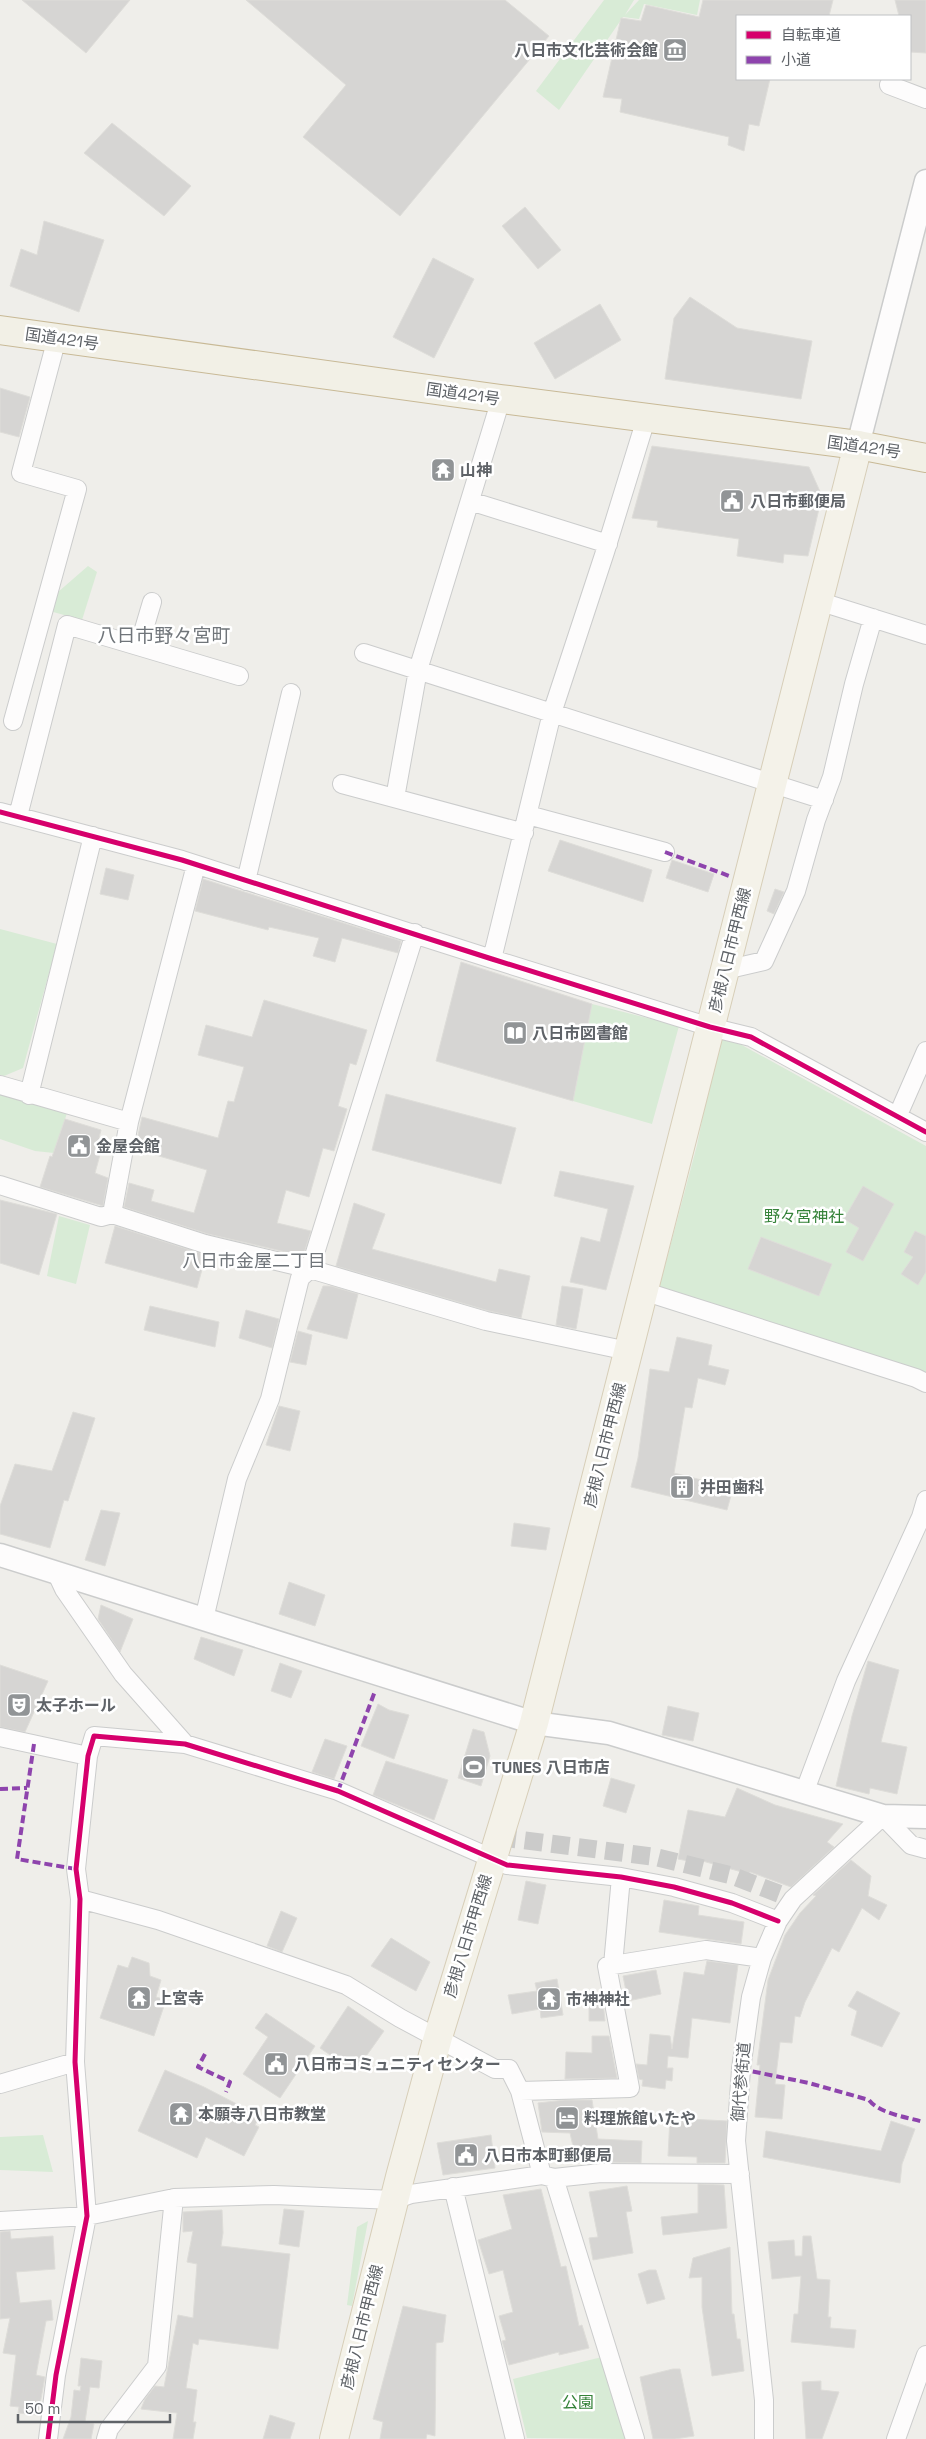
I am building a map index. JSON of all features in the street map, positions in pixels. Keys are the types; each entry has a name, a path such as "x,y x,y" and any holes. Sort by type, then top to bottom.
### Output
{"highway":[{"name":"国道421号","path":"0,330 646,419 858,445 926,458"}],"main road":[{"name":"彦根八日市甲西線","path":"334,2439 394,2200 438,2037 534,1723 858,445"}],"street":[{"path":"889,85 926,99"},
{"path":"858,445 926,181"},
{"path":"13,721 77,489 21,473 57,338"},
{"path":"395,798 418,670 501,399"},
{"path":"492,960 552,713 608,544 646,419"},
{"path":"470,501 608,544"},
{"path":"818,601 926,635"},
{"path":"139,646 152,602"},
{"path":"725,970 764,961 796,891 824,800 873,618"},
{"path":"18,816 67,625 239,676"},
{"path":"364,653 772,785 824,800"},
{"path":"246,881 291,693"},
{"path":"342,784 524,833"},
{"path":"0,812 196,865 415,933 492,960 710,1027 751,1036 926,1132"},
{"path":"528,815 665,852"},
{"path":"29,1095 93,836"},
{"path":"112,1214 129,1122 196,865"},
{"path":"204,1619 237,1479 270,1399 300,1278 310,1269 415,933"},
{"path":"898,1115 926,1051"},
{"path":"0,1085 29,1095 129,1122"},
{"path":"0,1185 101,1217 112,1214 205,1244 310,1269 486,1322 628,1352"},
{"path":"643,1292 916,1378 926,1383"},
{"path":"804,1793 846,1681 921,1516 926,1500"},
{"path":"0,1555 534,1723 609,1733 883,1816 926,1817"},
{"path":"56,1572 64,1589 123,1674 186,1744"},
{"path":"0,1736 88,1756"},
{"path":"48,2439 56,2374 87,2216 75,2062 80,1899 76,1869 88,1756 94,1736 186,1744 338,1791 492,1859 515,1866 621,1877 684,1890 732,1903 778,1920"},
{"path":"883,1816 911,1845 926,1849"},
{"name":"御代参街道","path":"764,2439 764,2400 736,2141 741,2069 751,1997 762,1958 778,1920 794,1899 883,1816"},
{"path":"613,1965 621,1877"},
{"path":"80,1899 158,1920 346,1985 400,2018 495,2069 510,2069 520,2091 635,2439"},
{"path":"520,2091 630,2088 607,1966 706,1950 762,1958"},
{"path":"0,2084 75,2062"},
{"path":"0,2221 87,2216 174,2198 274,2196 394,2200 411,2194 453,2187 548,2176 601,2173 740,2174"},
{"path":"453,2187 515,2439"},
{"path":"106,2439 109,2429 157,2366 174,2198"},
{"path":"896,2439 926,2356"}],"green space":[{"path":"604,0 634,0 625,15 639,0 700,0 697,15 644,4 639,19 623,17 559,110 536,91"},
{"path":"88,566 97,572 82,620 46,610 50,599"},
{"path":"0,929 57,944 23,1068 4,1076 0,1075"},
{"path":"592,1004 679,1026 652,1124 573,1101"},
{"name":"野々宮神社","path":"720,1033 926,1146 926,1381 657,1296 697,1145"},
{"path":"0,1092 67,1113 54,1153 35,1151 0,1139"},
{"path":"59,1216 90,1225 76,1284 47,1276"},
{"path":"43,2135 53,2172 0,2170 0,2137"},
{"path":"368,2221 352,2306 347,2305 357,2227"},
{"name":"公園","path":"606,2356 626,2439 527,2438 513,2379"}],"building":[{"path":"22,0 130,0 86,53"},
{"path":"246,0 505,0 549,36 400,216 303,137 346,85"},
{"name":"八日市文化芸術会館","path":"703,0 833,0 829,15 736,15 736,80 770,80 759,126 749,124 744,151 728,145 729,137 620,112 622,99 603,97 621,18 641,21 646,5 699,17"},
{"path":"895,0 926,0 926,53 911,52 911,15 899,15"},
{"path":"112,123 191,186 164,216 84,153"},
{"path":"525,207 561,250 538,269 502,226"},
{"path":"44,221 104,240 79,312 10,286 21,249 37,255"},
{"path":"433,258 474,279 434,358 393,337"},
{"path":"690,297 737,328 812,341 801,399 665,379 674,318"},
{"path":"600,304 621,340 555,379 534,343"},
{"path":"0,388 30,397 19,437 0,432"},
{"path":"652,446 809,467 822,496 808,556 784,554 783,563 737,556 739,539 657,527 658,521 632,518"},
{"path":"560,840 652,870 643,902 548,871"},
{"path":"672,860 714,874 708,892 666,878"},
{"path":"106,868 134,875 128,900 100,894"},
{"path":"203,879 401,941 398,953 342,938 335,962 313,956 319,938 269,927 268,930 195,911"},
{"path":"775,889 784,892 774,914 767,911"},
{"name":"八日市図書館","path":"461,962 592,1004 573,1101 436,1061"},
{"path":"264,1000 367,1030 356,1065 350,1063 338,1106 347,1109 334,1151 323,1148 309,1197 286,1190 277,1223 311,1231 303,1256 208,1234 124,1207 129,1183 154,1190 151,1201 194,1213 207,1170 135,1149 142,1117 218,1138 228,1101 234,1102 244,1067 198,1055 206,1025 252,1037"},
{"path":"386,1094 516,1128 501,1184 372,1150"},
{"path":"65,1119 101,1130 99,1138 104,1140 95,1173 108,1178 103,1206 40,1187"},
{"path":"560,1171 634,1186 606,1290 570,1282 581,1237 600,1242 608,1209 554,1196"},
{"name":"野々宮神社","path":"863,1186 894,1204 863,1261 846,1252 859,1228 844,1219"},
{"path":"0,1200 57,1214 39,1275 0,1263"},
{"path":"354,1203 385,1214 372,1249 496,1282 499,1269 530,1276 521,1318 489,1311 336,1266"},
{"path":"115,1226 206,1255 197,1288 105,1263"},
{"path":"915,1231 926,1236 926,1272 918,1285 901,1274 913,1257 904,1252"},
{"path":"761,1237 832,1264 819,1296 748,1269"},
{"path":"323,1286 331,1286 358,1294 347,1339 307,1329"},
{"path":"562,1286 583,1289 576,1329 556,1325"},
{"path":"150,1306 219,1322 215,1347 144,1330"},
{"path":"246,1310 279,1319 272,1348 239,1338"},
{"path":"298,1331 312,1335 306,1365 290,1362"},
{"path":"677,1337 712,1345 708,1365 729,1370 725,1385 698,1378 692,1408 685,1407 674,1473 733,1488 727,1510 631,1487 638,1458 650,1369 669,1372"},
{"path":"279,1406 300,1411 290,1451 266,1445"},
{"path":"73,1412 95,1418 68,1501 64,1500 50,1548 0,1534 0,1506 15,1464 52,1471"},
{"path":"101,1510 120,1513 105,1566 85,1560"},
{"path":"514,1523 550,1528 546,1550 511,1546"},
{"path":"289,1582 325,1595 315,1626 279,1614"},
{"path":"101,1605 133,1619 120,1652 98,1619"},
{"path":"201,1637 243,1650 234,1676 194,1659"},
{"path":"868,1661 899,1670 881,1742 907,1747 897,1794 870,1788 869,1794 836,1786 852,1716"},
{"path":"280,1663 302,1671 291,1698 271,1691"},
{"name":"太子ホール","path":"0,1665 48,1681 25,1732 0,1727"},
{"path":"378,1704 389,1710 409,1715 394,1759 361,1746"},
{"path":"668,1706 699,1713 693,1741 662,1735"},
{"name":"TUNES 八日市店","path":"473,1729 484,1732 490,1756 481,1786 458,1778"},
{"path":"325,1739 347,1746 334,1779 312,1772"},
{"path":"386,1761 448,1780 434,1820 373,1795"},
{"path":"611,1778 635,1785 626,1813 603,1806"},
{"path":"737,1788 775,1805 843,1824 827,1842 834,1847 791,1887 750,1872 749,1874 699,1860 699,1863 678,1859 688,1810 725,1817"},
{"path":"851,1860 871,1876 868,1896 887,1905 879,1920 862,1908 839,1952 832,1948 805,2002 800,2017 795,2016 792,2043 780,2042 775,2084 785,2085 782,2119 755,2117 760,2065 757,2065 768,1980 785,1935 800,1913 816,1896 813,1895"},
{"path":"526,1881 546,1885 538,1924 518,1920"},
{"path":"664,1900 699,1906 698,1915 744,1922 741,1944 659,1932"},
{"path":"281,1911 297,1918 282,1952 267,1946"},
{"path":"391,1938 430,1962 416,1991 371,1966"},
{"name":"上宮寺","path":"132,1957 149,1963 150,1976 161,1980 156,1997 166,2000 154,2036 100,2018 118,1965 128,1968"},
{"path":"707,1961 738,1965 730,2023 692,2018 688,2058 668,2056 667,2068 673,2068 672,2081 666,2080 665,2089 642,2086 643,2080 639,2079 636,2064 647,2065 650,2034 670,2036 672,2049 684,1972 704,1975"},
{"path":"656,1970 661,1994 628,2001 623,1976"},
{"path":"557,1979 563,2015 541,2018 540,2009 512,2014 508,1995 537,1991 535,1983"},
{"path":"857,1991 900,2013 882,2047 851,2035 857,2011 848,2006"},
{"path":"589,2001 603,2001 605,2021 589,2021"},
{"path":"348,2006 384,2031 355,2072 320,2048"},
{"name":"八日市コミュニティセンター","path":"266,2013 315,2046 280,2098 243,2074 268,2037 255,2028"},
{"path":"592,2036 609,2036 617,2078 565,2079 566,2052 592,2053"},
{"name":"本願寺八日市教堂","path":"165,2070 204,2087 260,2116 255,2125 259,2127 244,2156 206,2137 197,2158 138,2131"},
{"name":"料理旅館いたや","path":"592,2100 598,2139 642,2141 641,2163 605,2162 605,2153 575,2155 570,2133 542,2132 538,2103"},
{"path":"670,2118 727,2121 725,2163 697,2163 697,2157 668,2156"},
{"path":"891,2121 915,2129 902,2164 900,2183 763,2157 766,2131 881,2151"},
{"path":"491,2135 495,2168 443,2175 437,2143"},
{"path":"698,2184 724,2185 727,2228 663,2235 661,2217 698,2213"},
{"path":"627,2186 632,2211 626,2212 633,2253 593,2260 589,2238 598,2237 589,2192"},
{"path":"541,2189 561,2267 566,2266 579,2326 582,2325 589,2348 559,2355 559,2352 509,2365 502,2341 506,2340 499,2316 513,2312 503,2270 489,2274 478,2240 512,2229 503,2195"},
{"path":"284,2209 304,2211 299,2247 279,2244"},
{"path":"222,2210 223,2233 221,2246 290,2254 278,2349 199,2339 198,2345 193,2343 186,2388 197,2390 193,2422 196,2422 193,2439 173,2439 177,2413 141,2409 145,2399 155,2386 164,2387 178,2315 193,2318 197,2264 187,2262 193,2231 183,2232 183,2212"},
{"path":"10,2231 11,2239 53,2236 55,2269 16,2272 20,2303 51,2300 53,2320 46,2321 36,2375 45,2377 38,2415 18,2413 19,2407 10,2406 16,2355 3,2353 10,2318 0,2319 0,2232"},
{"path":"803,2236 811,2236 817,2279 830,2280 828,2317 831,2317 830,2328 856,2330 854,2348 791,2342 794,2314 798,2314 801,2276 772,2279 768,2242 794,2240 795,2256 802,2256"},
{"path":"730,2247 732,2314 734,2314 737,2339 740,2339 744,2371 712,2376 702,2307 702,2277 689,2278 693,2258"},
{"path":"649,2270 656,2270 665,2299 647,2304 638,2274"},
{"path":"403,2306 446,2315 443,2342 436,2343 435,2436 427,2434 426,2439 380,2439 383,2422 373,2419"},
{"path":"81,2358 102,2361 99,2388 90,2387 85,2422 94,2424 91,2439 63,2439 71,2417 74,2390 80,2391 81,2386 78,2386"},
{"path":"680,2369 694,2436 675,2439 653,2439 640,2377"},
{"path":"821,2381 821,2390 839,2392 822,2439 806,2439 802,2382"},
{"path":"270,2415 295,2423 290,2439 263,2439"}],"tunnel":[{"path":"498,1837 656,1857 730,1875 793,1899"}],"marked path":[{"path":"665,852 732,877"},
{"path":"338,1791 375,1691"},
{"path":"34,1744 17,1859 76,1869"},
{"path":"0,1789 27,1788"},
{"path":"205,2054 198,2067 230,2082 226,2092"},
{"path":"741,2069 809,2083 869,2100 887,2112 923,2122"}],"cycle path":[{"path":"0,812 182,860 710,1027 751,1037 926,1132"},
{"path":"48,2439 56,2375 87,2216 75,2062 80,1899 76,1869 88,1756 94,1736 185,1744 338,1791 507,1865 621,1877 674,1887 732,1903 778,1921"}],"place":[{"name":"八日市文化芸術会館","path":"675,50"},
{"name":"山神","path":"443,470"},
{"name":"八日市郵便局","path":"732,501"},
{"name":"八日市図書館","path":"515,1033"},
{"name":"金屋会館","path":"79,1146"},
{"name":"井田歯科","path":"682,1487"},
{"name":"太子ホール","path":"19,1705"},
{"name":"TUNES 八日市店","path":"474,1767"},
{"name":"上宮寺","path":"139,1998"},
{"name":"市神神社","path":"549,1999"},
{"name":"八日市コミュニティセンター","path":"276,2064"},
{"name":"本願寺八日市教堂","path":"181,2114"},
{"name":"料理旅館いたや","path":"567,2118"},
{"name":"八日市本町郵便局","path":"466,2155"}],"district":[{"name":"八日市野々宮町","path":"164,635"},
{"name":"八日市金屋二丁目","path":"254,1260"}]}
